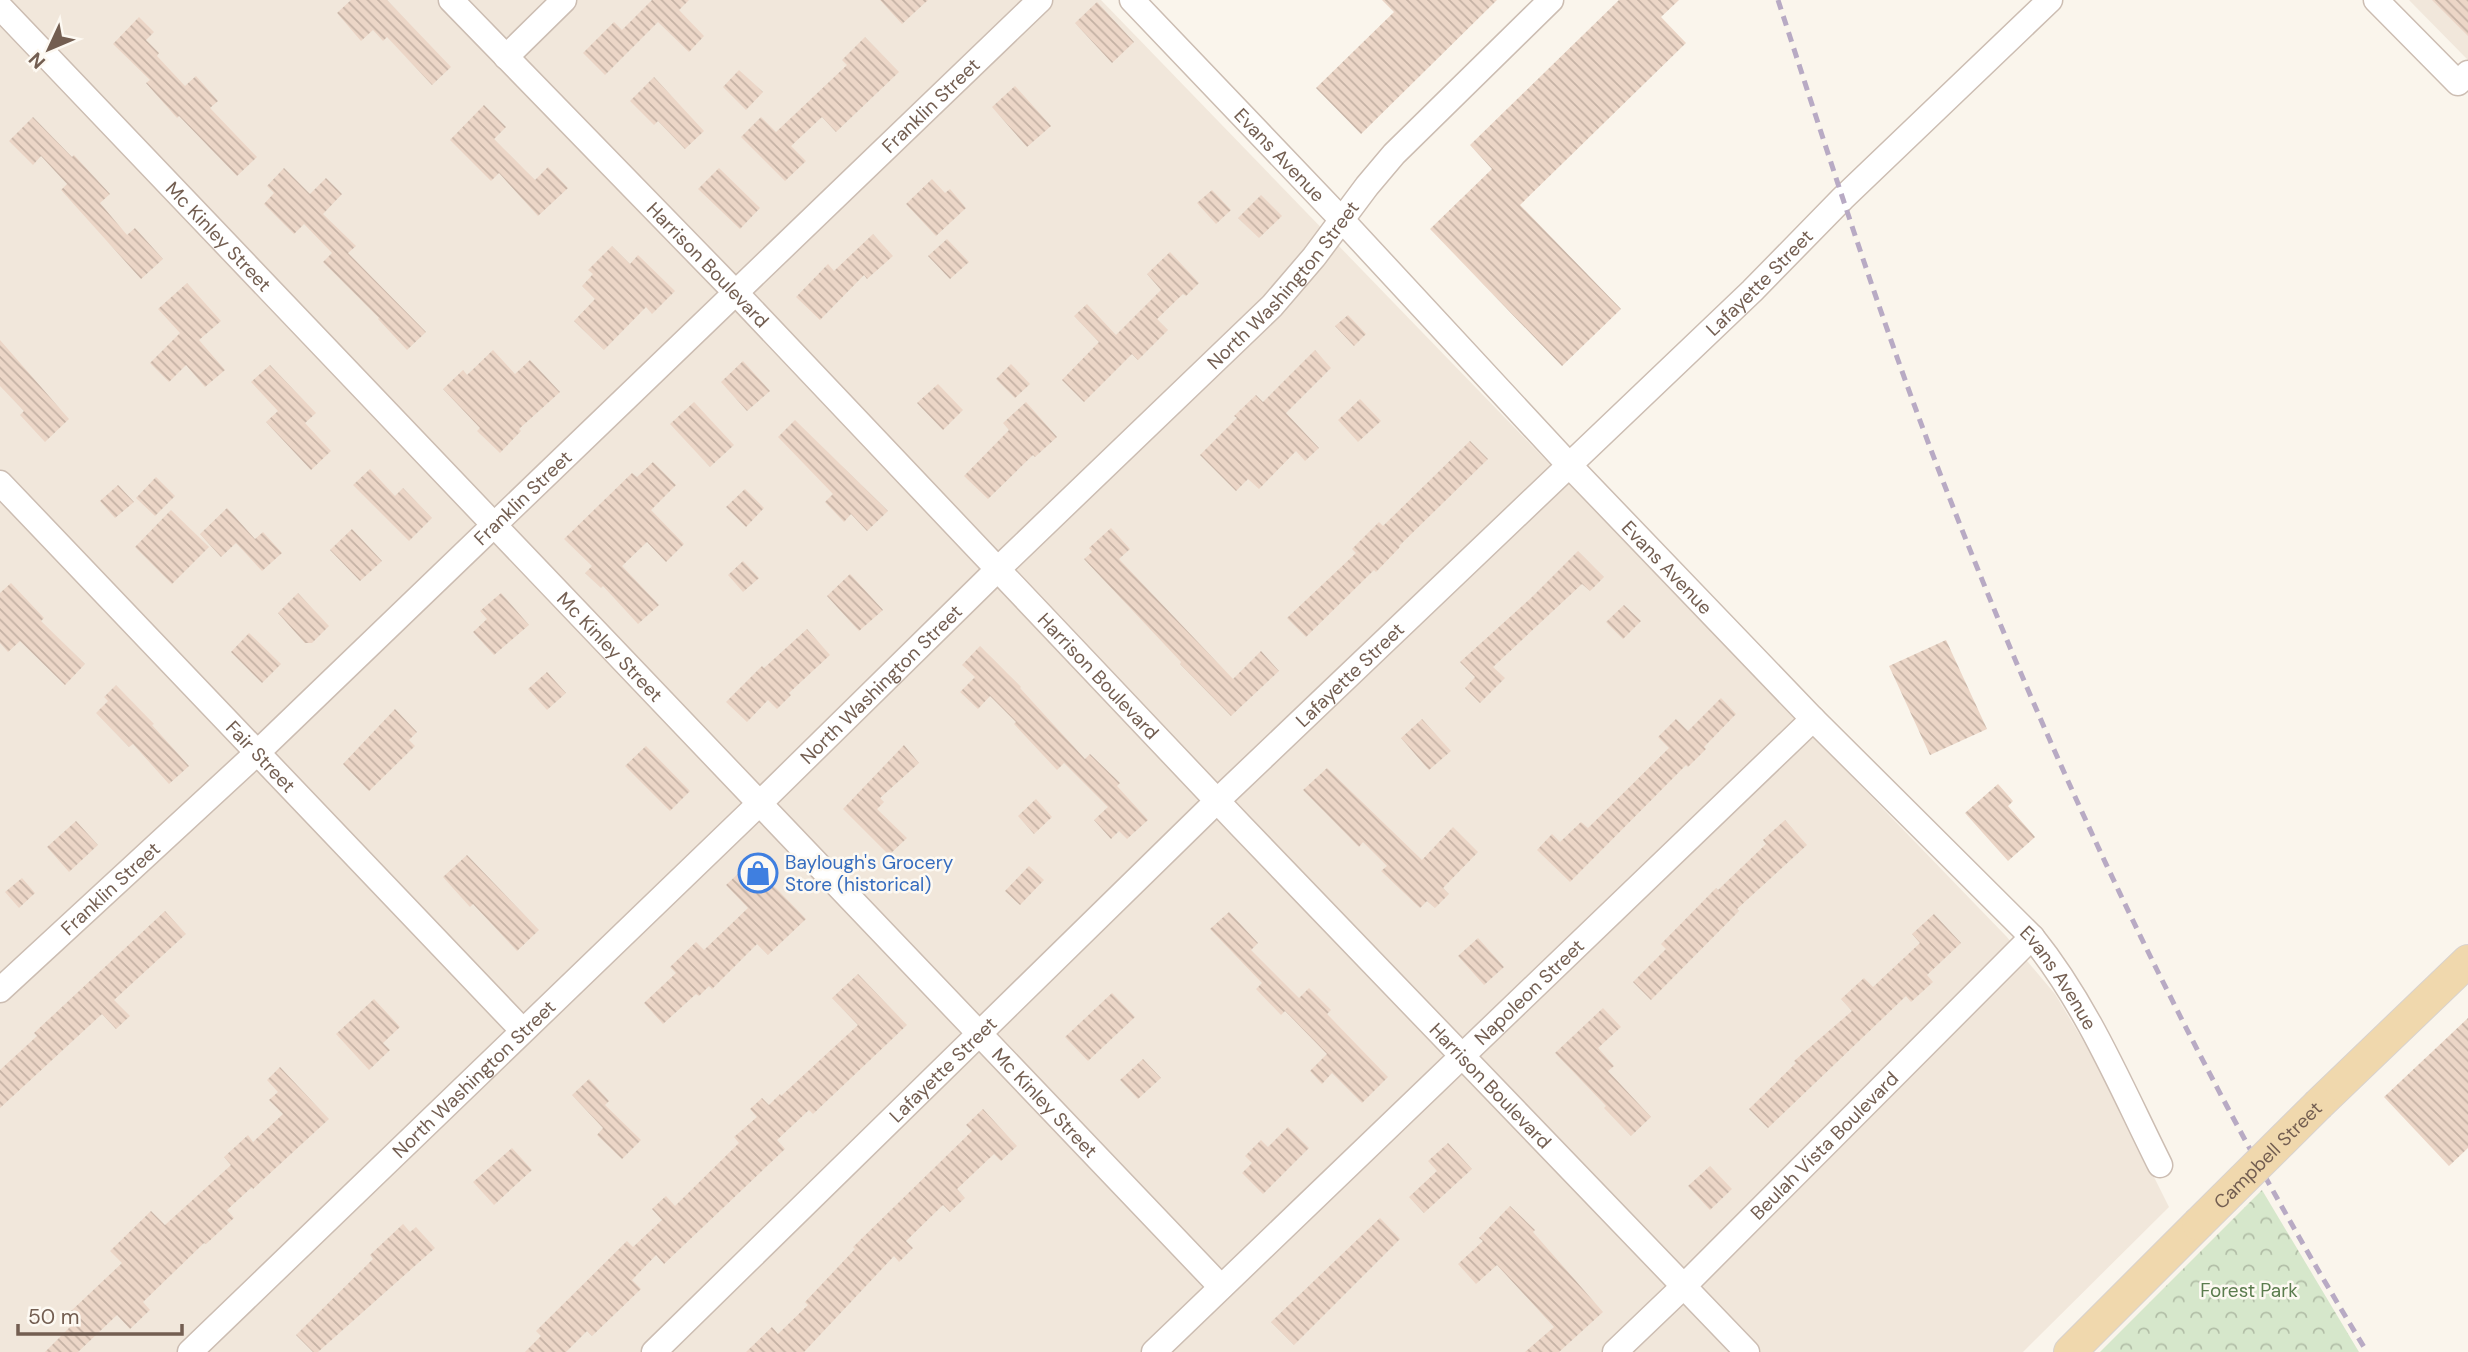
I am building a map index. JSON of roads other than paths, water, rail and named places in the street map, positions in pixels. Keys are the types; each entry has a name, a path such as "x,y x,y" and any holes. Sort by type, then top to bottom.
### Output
{"main road":[{"name":"Campbell Street","path":"2070,1352 2319,1104 2468,961"}],"street":[{"name":"Harrison Boulevard","path":"451,0 736,293 1217,802 1746,1352"},
{"path":"506,58 565,0"},
{"name":"Franklin Street","path":"0,990 258,752 1040,0"},
{"name":"Evans Avenue","path":"1132,0 1342,220 1570,466 1813,719 2032,937 2059,970 2160,1165"},
{"name":"North Washington Street","path":"190,1352 1272,306 1394,154 1551,0"},
{"name":"Lafayette Street","path":"654,1352 1217,802 1758,285 1852,190 2050,0"},
{"path":"2376,0 2463,78"},
{"name":"Mc Kinley Street","path":"0,7 1221,1287"},
{"name":"Fair Street","path":"0,483 522,1030"},
{"name":"Napoleon Street","path":"1154,1352 1813,719"},
{"name":"Beulah Vista Boulevard","path":"1615,1352 2032,937"}],"railway":[{"path":"1778,0 1910,394 1977,567 2075,797 2128,911 2242,1135 2367,1352"}],"place":[{"name":"Baylough's Grocery Store (historical)","path":"758,873"}],"park label":[{"name":"Forest Park","path":"2249,1290"}]}
